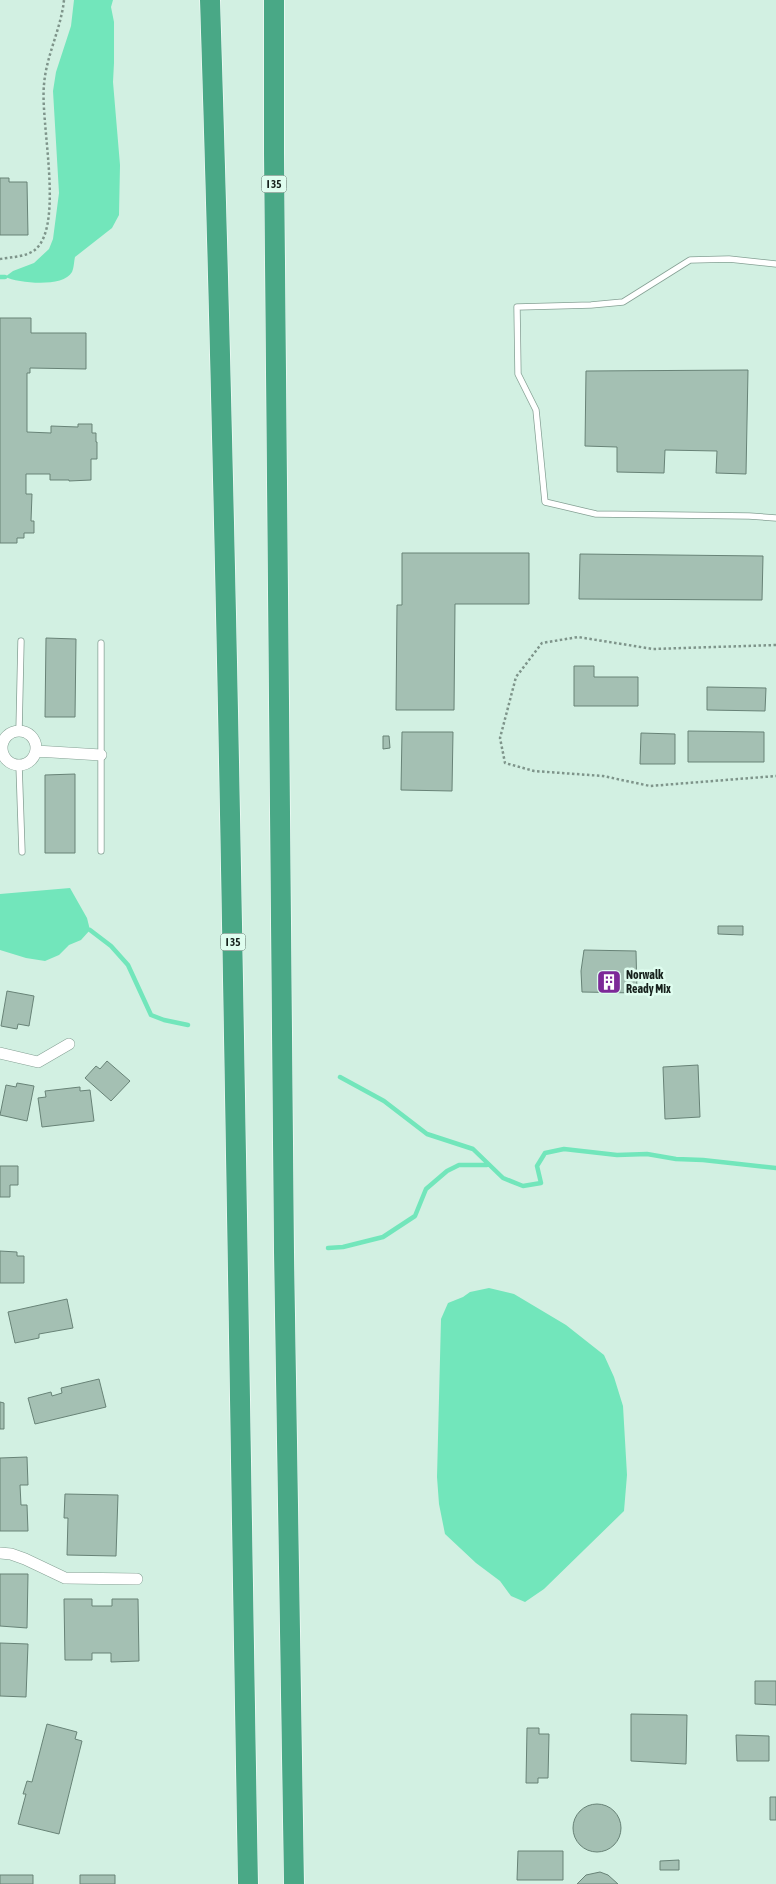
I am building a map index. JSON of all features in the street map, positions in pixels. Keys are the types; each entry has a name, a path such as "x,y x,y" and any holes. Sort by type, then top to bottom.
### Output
{"highway":[{"name":"I 35","path":"210,0 220,317 231,831 248,1884"},
{"name":"I 35","path":"274,0 284,1242 294,1884"}],"street":[{"path":"19,731 32,737 35,742 36,751 29,762 19,766 9,762 1,751 6,737 10,733 19,731"},
{"path":"36,751 101,755"},
{"path":"0,1053 38,1062 69,1044"},
{"path":"0,1553 11,1554 25,1559 65,1578 137,1580"}],"lane":[{"path":"776,264 729,259 690,260 623,302 517,307 518,374 536,410 545,502 596,514 776,518"},
{"path":"19,731 21,641"},
{"path":"101,643 101,851"},
{"path":"19,766 22,852"}],"path":[{"path":"0,259 20,256 35,250 44,238 46,230 49,202 44,84 64,0"},
{"path":"776,645 653,649 578,637 542,643 516,676 500,738 505,763 534,771 603,776 650,786 776,776"}],"shaded area":[{"path":"74,0 113,0 111,7 114,22 113,82 120,165 119,215 112,228 75,257 73,270 67,277 40,283 20,281 5,277 13,271 34,263 49,249 53,239 59,193 53,91 56,72 71,26"},
{"path":"70,888 87,918 90,930 81,940 69,945 59,955 45,961 26,958 0,950 0,894"},
{"path":"489,1288 514,1294 566,1325 604,1355 614,1377 623,1406 627,1475 624,1511 544,1589 525,1602 511,1596 500,1581 476,1563 445,1534 439,1504 437,1477 441,1319 448,1303 470,1292"}],"building":[{"path":"0,178 9,178 9,182 27,182 28,235 0,235"},
{"path":"0,318 31,318 31,333 86,333 86,369 30,368 30,373 27,373 27,432 51,433 51,426 78,427 78,424 92,424 92,433 96,433 97,442 97,459 91,459 91,480 50,480 50,474 26,474 26,494 32,494 31,521 34,521 34,533 24,533 24,538 17,538 17,543 0,543"},
{"path":"748,370 746,474 716,473 717,451 665,450 664,473 617,472 617,447 585,446 586,371"},
{"path":"402,553 529,553 529,604 455,604 454,710 396,710 397,605 402,605"},
{"path":"580,554 763,556 762,600 579,599"},
{"path":"46,638 76,639 75,717 45,717"},
{"path":"574,666 594,666 594,677 638,677 638,706 574,706"},
{"path":"707,687 766,688 765,711 707,710"},
{"path":"688,731 764,732 764,762 688,762"},
{"path":"402,732 453,732 452,791 401,790"},
{"path":"641,733 675,734 675,764 640,764"},
{"path":"383,736 389,736 390,748 383,749"},
{"path":"75,774 75,853 45,853 45,775"},
{"path":"718,926 743,926 743,935 718,934"},
{"name":"Norwalk Ready Mix","path":"584,950 636,951 637,993 582,992 581,971"},
{"path":"7,991 34,996 29,1026 18,1024 17,1029 1,1026"},
{"path":"107,1061 130,1081 111,1101 85,1078 96,1066 100,1069"},
{"path":"698,1065 700,1117 665,1119 663,1067"},
{"path":"17,1083 34,1086 27,1121 0,1115 6,1085 16,1087"},
{"path":"80,1087 80,1091 90,1090 94,1121 42,1127 38,1098 46,1097 45,1091"},
{"path":"0,1166 18,1166 18,1185 10,1185 10,1197 0,1197"},
{"path":"0,1251 17,1252 17,1256 24,1256 24,1283 0,1283"},
{"path":"67,1299 73,1328 39,1334 39,1338 15,1343 8,1312"},
{"path":"99,1379 106,1407 35,1424 28,1398 51,1392 52,1396 62,1393 61,1388"},
{"path":"0,1402 4,1403 4,1429 0,1429"},
{"path":"27,1457 28,1485 20,1485 21,1505 27,1505 28,1531 0,1531 0,1458"},
{"path":"65,1494 118,1495 116,1556 67,1555 68,1518 64,1518"},
{"path":"0,1574 28,1574 27,1628 0,1626"},
{"path":"64,1599 92,1599 92,1606 112,1606 112,1599 138,1599 139,1661 111,1662 111,1653 92,1653 92,1660 65,1660"},
{"path":"0,1643 28,1644 26,1697 0,1696"},
{"path":"755,1681 776,1681 776,1705 755,1704"},
{"path":"631,1714 687,1715 686,1764 631,1761"},
{"path":"47,1724 77,1732 75,1739 82,1741 59,1834 18,1824 26,1794 23,1794 27,1781 32,1782"},
{"path":"527,1728 539,1728 539,1734 549,1734 548,1778 538,1778 538,1783 526,1783"},
{"path":"736,1735 769,1736 769,1761 737,1761"},
{"path":"770,1797 776,1797 776,1820 770,1820"},
{"path":"597,1804 606,1806 614,1811 619,1819 621,1828 619,1837 614,1845 606,1850 597,1852 588,1850 580,1845 575,1837 573,1828 575,1819 580,1811 588,1806"},
{"path":"518,1851 563,1851 563,1880 517,1880"},
{"path":"679,1860 679,1870 660,1870 660,1861"},
{"path":"600,1872 608,1875 618,1884 577,1884 586,1875"},
{"path":"0,1875 33,1875 33,1884 0,1884"},
{"path":"80,1875 115,1875 115,1884 80,1884"}],"waterway":[{"path":"0,277 5,277"},
{"path":"90,930 111,946 128,965 151,1015 188,1025"},
{"path":"340,1077 384,1101 427,1134 473,1149 503,1178 523,1186 541,1183 537,1166 545,1153 564,1149 617,1155 647,1154 676,1159 776,1168"},
{"path":"328,1248 343,1247 383,1237 415,1216 426,1189 447,1171 459,1165 487,1165"}],"place":[{"name":"Norwalk Ready Mix","path":"609,982"}]}
